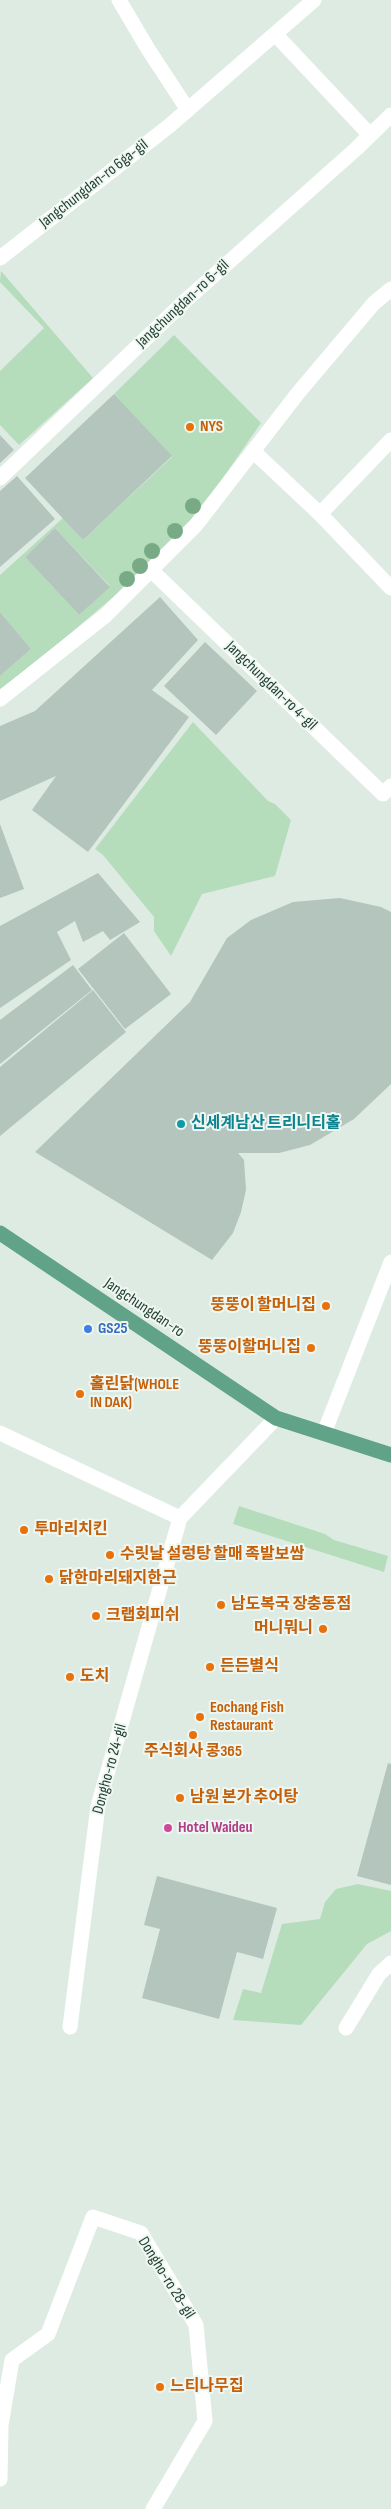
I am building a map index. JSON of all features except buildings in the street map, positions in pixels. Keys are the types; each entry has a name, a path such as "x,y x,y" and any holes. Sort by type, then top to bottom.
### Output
{"main road":[{"name":"Jangchungdan-ro","path":"0,1233 276,1418 391,1456"}],"street":[{"path":"119,0 188,110"},
{"name":"Jangchungdan-ro 6ga-gil","path":"0,258 188,110 314,0"},
{"path":"275,34 370,135"},
{"name":"Jangchungdan-ro 6-gil","path":"0,478 185,301 391,115"},
{"path":"0,698 106,615 196,525 298,393 374,303 391,289"},
{"path":"320,514 391,440"},
{"path":"253,451 320,514 391,588"},
{"name":"Jangchungdan-ro 4-gil","path":"151,570 383,794 391,786"},
{"path":"324,1434 391,1262"},
{"name":"Dongho-ro 24-gil","path":"70,2027 98,1806 180,1518 276,1418"},
{"path":"0,1433 180,1518"},
{"path":"346,2028 379,1974 391,1963"},
{"name":"Dongho-ro 28-gil","path":"6,2356 48,2334 92,2218 141,2234 196,2325 205,2421 153,2509"},
{"path":"0,2479 1,2425 6,2356"}],"green space":[{"path":"1,271 93,378 19,445 0,425 0,371 44,328 0,282"},
{"path":"174,335 261,423 195,518 125,587 34,664 0,689 0,676 31,649 0,612 0,575 63,518 83,540 172,457 114,394","holes":["55,528 110,586 79,615 25,557"]},
{"path":"193,722 268,801 275,804 291,820 275,876 202,894 171,956 154,931 154,917 103,855 95,849"},
{"path":"239,1506 325,1534 334,1540 388,1556 384,1572 233,1524"},
{"path":"358,1884 391,1891 391,1931 367,1944 301,2025 233,2020 243,1989 261,1993 282,1924 320,1919 325,1902 336,1889"}],"place":[{"name":"NYS","path":"190,427"},
{"name":"신세계남산 트리니티홀","path":"181,1124"},
{"name":"뚱뚱이 할머니집","path":"326,1306"},
{"name":"GS25","path":"88,1329"},
{"name":"뚱뚱이할머니집","path":"311,1348"},
{"name":"홀린닭(WHOLE IN DAK)","path":"80,1394"},
{"name":"투마리치킨","path":"24,1530"},
{"name":"수릿날 설렁탕 할매 족발보쌈","path":"110,1555"},
{"name":"닭한마리돼지한근","path":"49,1579"},
{"name":"남도복국 장충동점","path":"221,1605"},
{"name":"크랩회피쉬","path":"96,1616"},
{"name":"머니뭐니","path":"323,1629"},
{"name":"든든별식","path":"210,1667"},
{"name":"도치","path":"70,1677"},
{"name":"Eochang Fish Restaurant","path":"200,1717"},
{"name":"주식회사 콩365","path":"193,1735"},
{"name":"남원 본가 추어탕","path":"180,1798"},
{"name":"Hotel Waideu","path":"168,1828"},
{"name":"느티나무집","path":"160,2387"}]}
